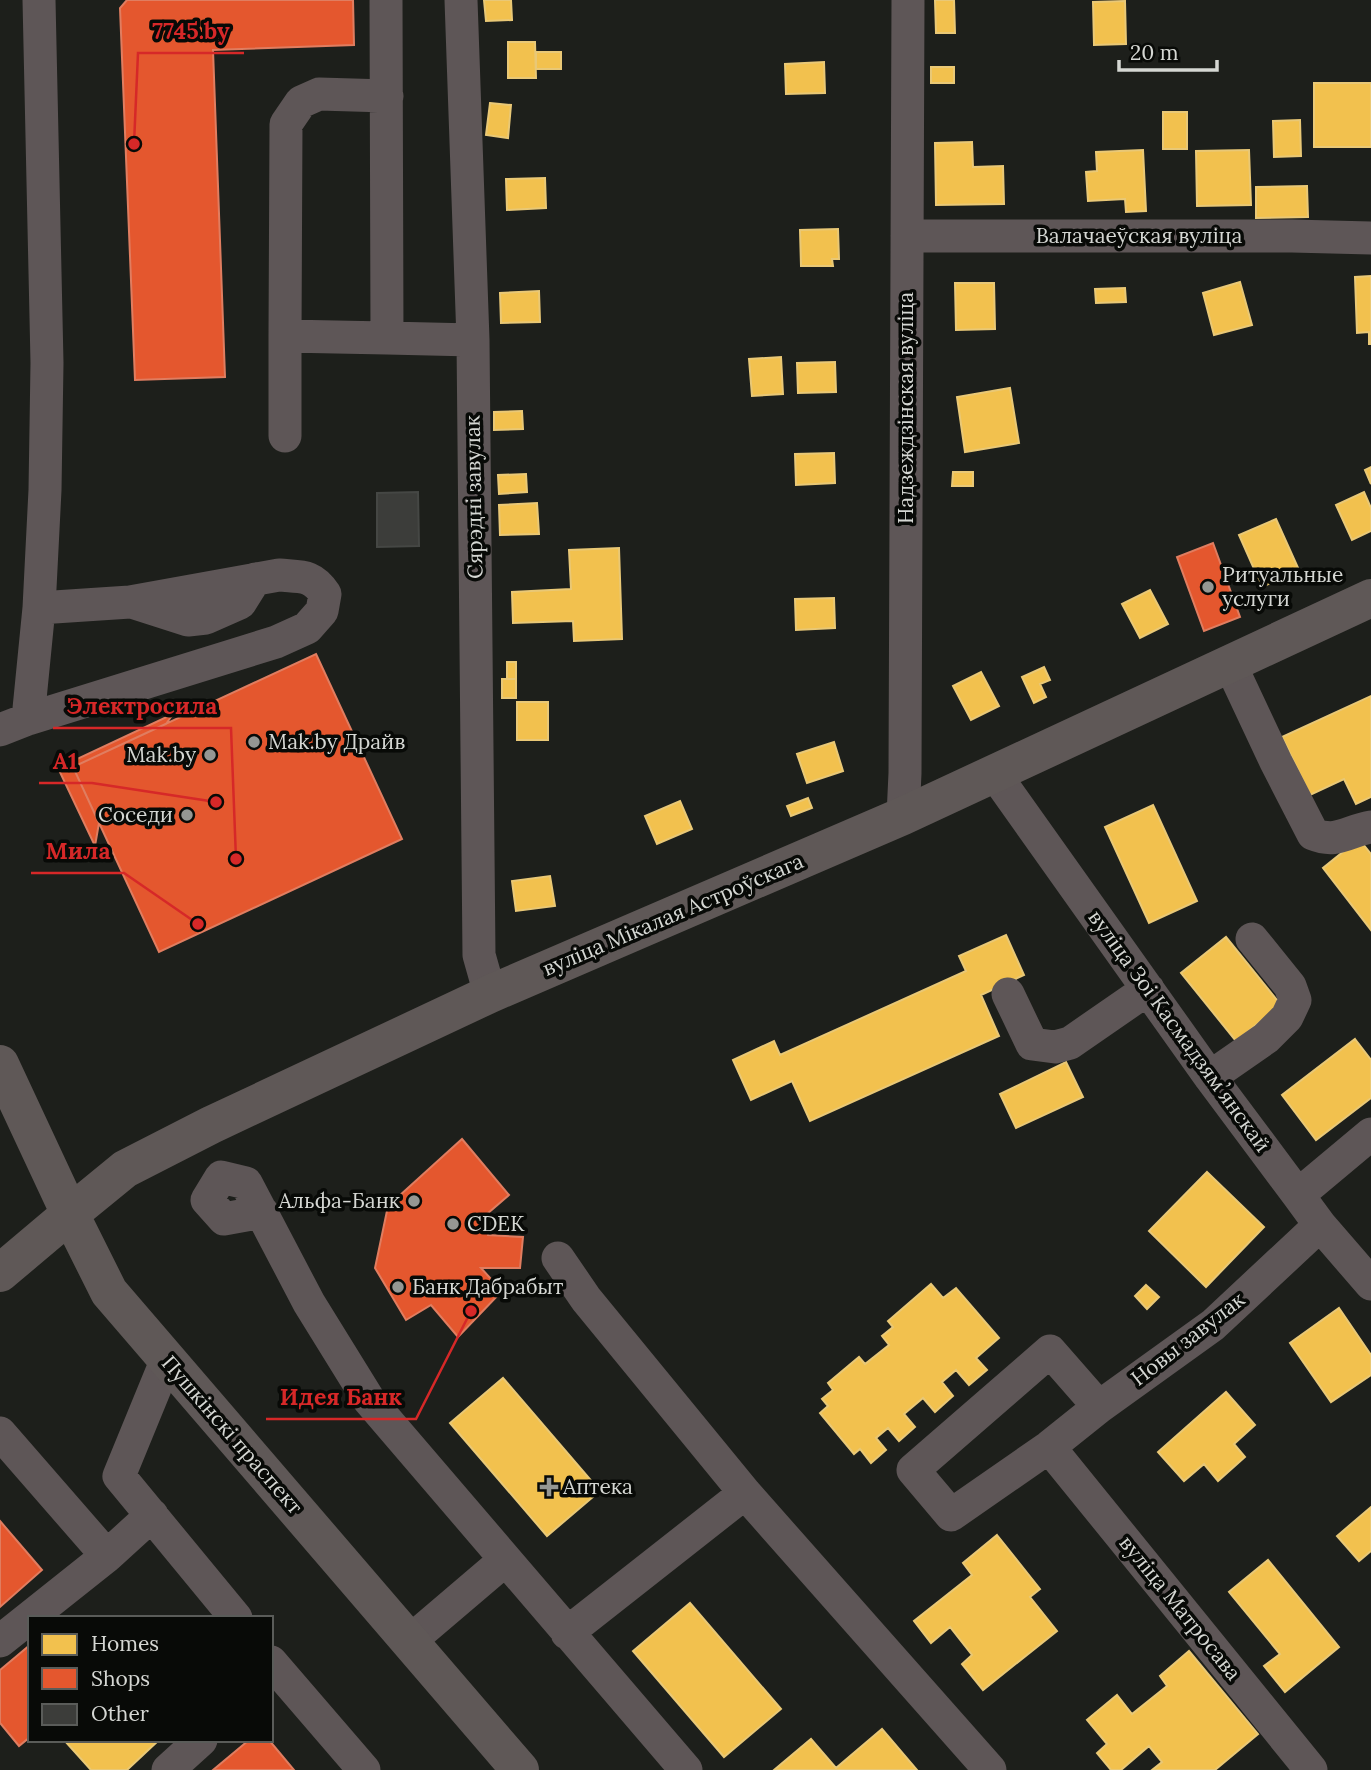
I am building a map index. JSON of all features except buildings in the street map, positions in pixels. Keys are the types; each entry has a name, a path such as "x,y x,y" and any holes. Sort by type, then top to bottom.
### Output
{"main road":[{"name":"вуліца Мікалая Астроўскага","path":"0,1273 125,1169 211,1125 490,994 903,816 1371,598"},
{"name":"Пушкінскі праспект","path":"0,1064 69,1214 109,1292 520,1770"}],"street":[{"path":"39,0 47,363 45,490 39,608 14,724 276,642 307,628 322,611 325,594 317,582 304,577 279,575 130,601 39,608"},
{"path":"386,0 387,338"},
{"name":"Сярэдні завулак","path":"461,0 472,340 479,955 490,994"},
{"name":"Надзеждзінская вуліца","path":"903,816 908,0"},
{"path":"285,436 286,124 301,102 319,94 387,96"},
{"name":"Валачаеўская вуліца","path":"907,236 1371,238"},
{"path":"285,336 472,340"},
{"path":"1230,664 1313,834 1325,839 1371,827"},
{"name":"вуліца Зоі Касмадзямʼянскай","path":"994,774 1210,1077 1320,1225 1371,1284"},
{"path":"1210,1077 1266,1038 1287,1017 1295,1000 1290,986 1252,939"},
{"path":"1008,994 1032,1044 1055,1047 1070,1043 1148,989"},
{"path":"1298,1195 1371,1134"},
{"path":"262,1212 309,1303 369,1400 685,1770"},
{"name":"Новы завулак","path":"1100,1407 1051,1350 913,1470 951,1515 1049,1447 1213,1325 1320,1225"},
{"path":"558,1258 586,1300 746,1493 990,1770"},
{"path":"167,1359 119,1476 234,1616"},
{"path":"0,1433 107,1556"},
{"name":"вуліца Матросава","path":"1049,1447 1311,1770"},
{"path":"567,1633 746,1493"},
{"path":"31,1616 107,1556 152,1515"},
{"path":"410,1641 505,1560"},
{"path":"0,1641 28,1619"},
{"path":"274,1670 364,1770"},
{"path":"168,1770 199,1742"}],"place":[{"name":"7745.by","path":"134,144"},
{"name":"Ритуальные услуги","path":"1208,587"},
{"name":"Маk.by Драйв","path":"254,742"},
{"name":"Mak.by","path":"210,755"},
{"name":"A1","path":"216,802"},
{"name":"Соседи","path":"187,815"},
{"name":"Электросила","path":"236,859"},
{"name":"Мила","path":"198,924"},
{"name":"Альфа-Банк","path":"414,1201"},
{"name":"CDEK","path":"453,1224"},
{"name":"Банк Дабрабыт","path":"398,1287"},
{"name":"Идея Банк","path":"471,1311"},
{"name":"Аптека","path":"549,1487"}]}
